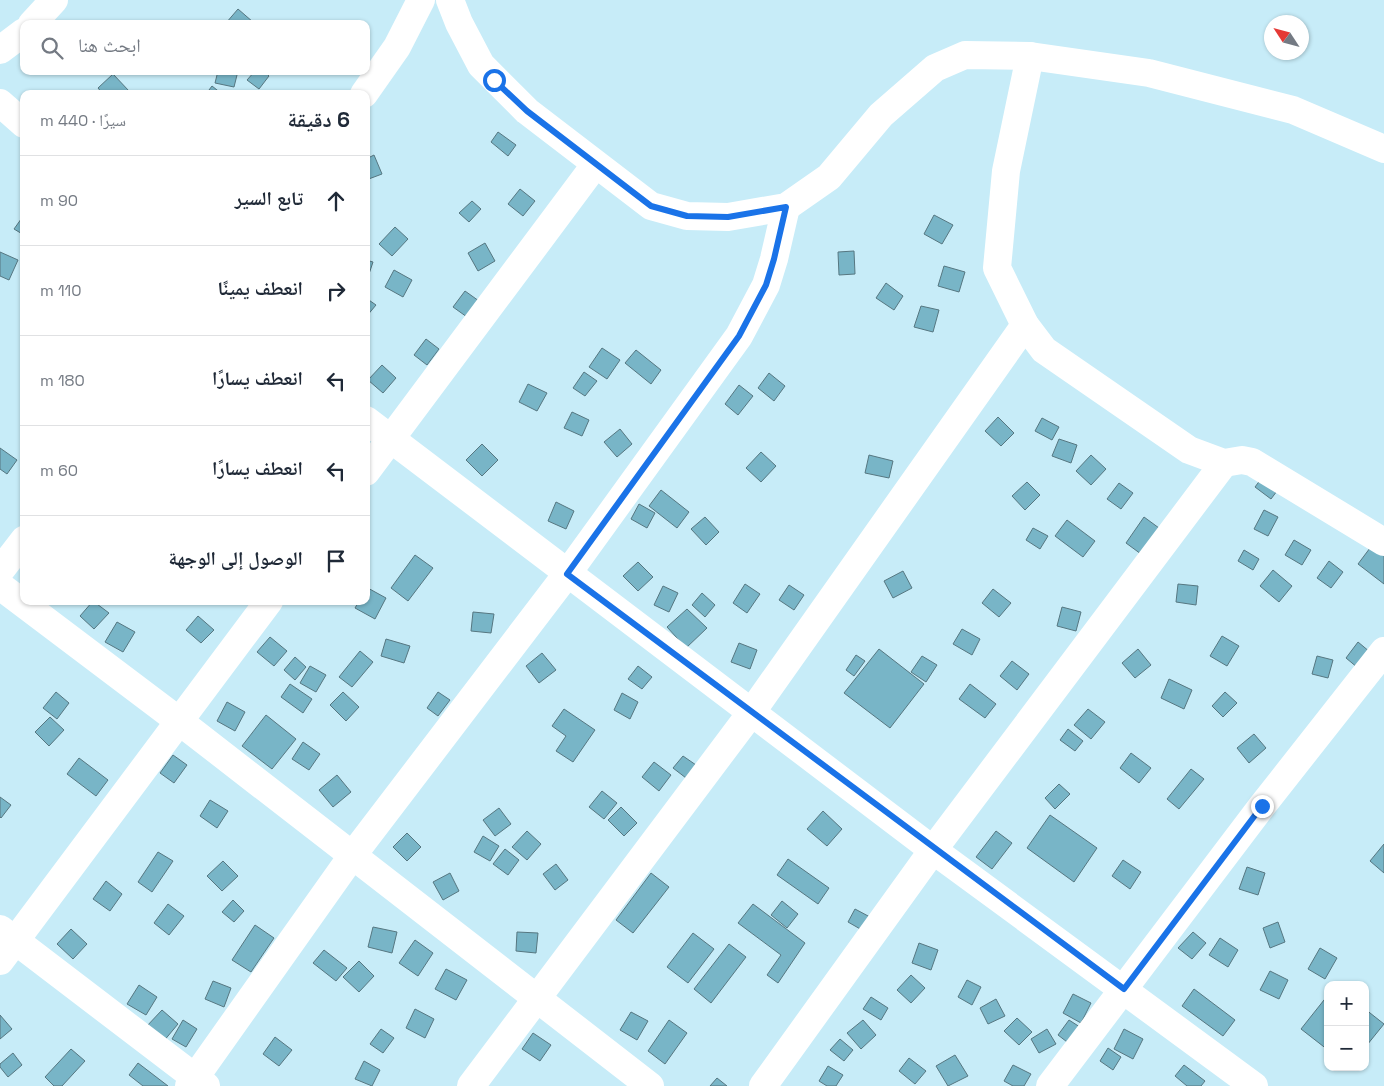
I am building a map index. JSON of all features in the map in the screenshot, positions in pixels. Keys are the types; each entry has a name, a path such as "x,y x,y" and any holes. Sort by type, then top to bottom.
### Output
{"street":[{"path":"36,20 54,0"},
{"path":"367,90 397,47 421,0"},
{"path":"450,0 481,65 527,111 651,206 687,216 728,217 786,207 829,177 881,115 935,68 965,55 1030,56 1149,73 1293,110 1384,149"},
{"path":"0,50 20,35"},
{"path":"1030,56 1006,171 997,268 1025,325 1044,350 1189,450 1224,463 1242,460 1252,462 1384,542"},
{"path":"0,102 20,120"},
{"path":"370,466 596,165"},
{"path":"266,605 179,721 5,944 197,1083 352,856 567,574 739,336 766,285 786,207"},
{"path":"471,1086 751,713 1025,325"},
{"path":"370,423 933,850 1254,1086"},
{"path":"763,1086 933,850 1224,463"},
{"path":"0,571 20,545"},
{"path":"0,586 20,601"},
{"path":"25,605 179,721 650,1086"},
{"path":"1050,1086 1262,806 1384,651"}],"building":[{"path":"238,9 251,20 229,20"},
{"path":"114,75 128,90 100,90 98,88"},
{"path":"217,75 237,75 234,87 215,83"},
{"path":"251,75 269,76 259,89 247,80"},
{"path":"212,86 217,90 209,90"},
{"path":"498,132 516,145 508,156 491,142"},
{"path":"374,155 382,174 370,178 370,157"},
{"path":"520,189 535,201 523,216 508,204"},
{"path":"472,201 481,209 469,222 459,213"},
{"path":"934,215 953,225 942,244 924,234"},
{"path":"20,221 20,233 14,229"},
{"path":"395,227 408,239 392,256 379,244"},
{"path":"485,243 495,261 478,271 468,253"},
{"path":"854,251 855,274 839,275 838,252"},
{"path":"0,252 18,260 9,280 0,276"},
{"path":"944,266 965,272 959,292 938,286"},
{"path":"394,270 412,280 403,297 385,287"},
{"path":"886,283 903,296 894,310 876,298"},
{"path":"465,291 479,301 467,317 453,307"},
{"path":"370,301 376,305 370,312"},
{"path":"921,306 939,310 933,332 914,327"},
{"path":"426,339 439,349 427,365 414,355"},
{"path":"602,348 620,360 607,379 589,367"},
{"path":"636,350 661,370 651,384 625,363"},
{"path":"382,365 396,378 383,393 370,382 370,378"},
{"path":"584,372 597,381 585,396 573,388"},
{"path":"769,373 785,386 774,401 758,388"},
{"path":"528,384 547,393 537,411 519,402"},
{"path":"739,385 753,396 738,415 725,404"},
{"path":"572,412 589,420 582,436 564,428"},
{"path":"998,417 1014,433 1001,446 985,431"},
{"path":"1042,418 1059,427 1052,440 1035,431"},
{"path":"620,429 632,444 617,457 604,442"},
{"path":"1059,439 1077,445 1071,463 1052,456"},
{"path":"482,444 498,460 482,476 466,460"},
{"path":"0,448 17,460 7,474 0,469"},
{"path":"761,452 776,466 761,482 746,468"},
{"path":"869,455 893,461 889,478 865,473"},
{"path":"1091,455 1106,469 1091,485 1076,471"},
{"path":"1264,475 1280,487 1271,499 1255,487"},
{"path":"1027,482 1040,495 1025,510 1012,496"},
{"path":"1119,483 1133,493 1121,509 1107,499"},
{"path":"661,490 689,512 677,528 649,506"},
{"path":"556,502 574,511 566,529 548,521"},
{"path":"639,504 655,513 647,528 631,519"},
{"path":"1264,510 1278,517 1268,536 1254,529"},
{"path":"705,517 719,532 706,545 691,529"},
{"path":"1144,517 1159,528 1141,554 1126,543"},
{"path":"1067,520 1095,541 1083,557 1055,536"},
{"path":"1033,528 1048,536 1040,549 1026,540"},
{"path":"1379,536 1384,540 1384,584 1358,564"},
{"path":"1294,540 1311,550 1302,565 1285,555"},
{"path":"1244,550 1259,559 1253,570 1238,561"},
{"path":"415,555 433,568 408,601 391,588"},
{"path":"1329,561 1343,572 1331,588 1317,578"},
{"path":"638,562 653,577 638,591 623,576"},
{"path":"1273,570 1292,586 1279,602 1260,586"},
{"path":"903,571 912,588 893,598 884,581"},
{"path":"745,584 760,594 747,613 733,603"},
{"path":"1178,584 1198,586 1196,605 1176,602"},
{"path":"789,585 804,595 794,610 779,600"},
{"path":"663,586 678,593 669,612 654,605"},
{"path":"370,589 386,598 375,619 355,608 357,605 370,605"},
{"path":"993,589 1011,603 999,617 982,603"},
{"path":"702,593 715,605 705,617 692,605"},
{"path":"90,605 98,605 109,613 94,629 80,616"},
{"path":"1062,607 1081,612 1076,631 1057,626"},
{"path":"687,609 707,628 686,648 667,627"},
{"path":"473,612 494,614 491,633 471,631"},
{"path":"198,616 214,630 201,643 186,630"},
{"path":"117,622 135,632 123,652 105,642"},
{"path":"962,629 980,639 972,655 953,644"},
{"path":"1222,636 1239,646 1227,666 1210,656"},
{"path":"270,637 287,651 274,666 257,652"},
{"path":"386,639 410,646 404,663 381,656"},
{"path":"1358,642 1370,652 1358,668 1346,658"},
{"path":"739,643 757,650 750,669 731,662"},
{"path":"879,649 924,684 890,728 844,693"},
{"path":"1138,649 1151,665 1135,678 1122,663"},
{"path":"360,651 373,662 352,687 339,677"},
{"path":"542,653 556,670 539,683 526,666"},
{"path":"856,655 865,661 854,676 846,670"},
{"path":"922,656 937,665 926,682 911,672"},
{"path":"1317,656 1333,660 1328,678 1312,674"},
{"path":"295,657 306,667 295,680 284,670"},
{"path":"1012,661 1029,674 1017,690 1000,676"},
{"path":"310,666 326,675 316,692 300,683"},
{"path":"638,666 652,677 642,689 628,679"},
{"path":"1169,679 1192,690 1184,709 1161,698"},
{"path":"290,684 312,699 303,713 281,697"},
{"path":"970,684 996,704 985,718 959,699"},
{"path":"56,692 69,703 57,719 43,708"},
{"path":"343,692 359,707 346,721 330,705"},
{"path":"438,692 450,700 438,716 427,708"},
{"path":"1225,692 1237,703 1223,717 1212,706"},
{"path":"622,693 638,702 630,719 614,710"},
{"path":"227,702 245,712 235,731 217,721"},
{"path":"564,709 595,730 573,762 556,751 566,736 552,726"},
{"path":"1088,709 1105,722 1091,739 1074,725"},
{"path":"266,715 296,739 272,769 242,746"},
{"path":"50,717 64,730 49,746 35,732"},
{"path":"1068,729 1083,741 1075,751 1060,740"},
{"path":"1254,734 1266,748 1249,763 1237,748"},
{"path":"303,742 320,754 309,770 292,759"},
{"path":"1131,753 1151,768 1139,783 1120,768"},
{"path":"173,755 187,765 174,783 160,773"},
{"path":"683,756 696,765 686,778 673,768"},
{"path":"79,758 108,780 96,796 67,774"},
{"path":"654,762 671,775 659,791 642,777"},
{"path":"1191,769 1204,779 1179,809 1167,799"},
{"path":"337,775 351,792 333,807 319,790"},
{"path":"1059,784 1070,794 1055,809 1045,798"},
{"path":"602,791 617,803 604,819 589,807"},
{"path":"0,797 11,805 1,818 0,817"},
{"path":"210,800 228,811 217,828 200,816"},
{"path":"621,807 637,823 624,836 608,820"},
{"path":"499,808 511,824 495,836 483,820"},
{"path":"823,811 842,829 827,846 807,829"},
{"path":"1050,815 1097,848 1074,882 1027,848"},
{"path":"527,831 541,844 527,860 512,847"},
{"path":"996,831 1012,843 992,869 976,857"},
{"path":"407,833 421,847 407,861 393,847"},
{"path":"483,836 499,846 490,861 474,852"},
{"path":"1384,844 1384,873 1370,861"},
{"path":"505,849 519,860 508,875 493,864"},
{"path":"158,852 173,861 152,892 138,882"},
{"path":"788,859 829,888 818,904 777,875"},
{"path":"1123,860 1141,872 1130,889 1112,876"},
{"path":"223,861 238,876 222,891 207,876"},
{"path":"556,864 568,880 555,890 543,874"},
{"path":"1247,867 1265,873 1258,895 1239,889"},
{"path":"450,873 459,891 443,900 433,882"},
{"path":"651,873 669,887 633,933 616,920"},
{"path":"106,881 122,894 110,911 93,899"},
{"path":"233,900 244,911 234,922 222,912"},
{"path":"782,901 798,914 787,928 771,915"},
{"path":"168,904 184,916 169,935 154,923"},
{"path":"753,904 805,943 778,983 767,975 781,955 738,923"},
{"path":"855,909 870,917 862,930 848,922"},
{"path":"1278,922 1285,942 1270,948 1263,928"},
{"path":"255,925 274,938 251,972 232,960"},
{"path":"373,927 397,932 392,953 368,947"},
{"path":"71,929 87,944 73,959 57,944"},
{"path":"517,932 538,933 536,953 516,951"},
{"path":"1193,932 1206,943 1192,959 1178,948"},
{"path":"693,933 714,949 688,983 667,967"},
{"path":"1220,938 1238,950 1228,967 1209,955"},
{"path":"415,940 433,953 418,976 399,963"},
{"path":"919,943 938,950 931,970 912,963"},
{"path":"729,944 746,957 711,1003 694,989"},
{"path":"1320,948 1337,958 1325,979 1308,969"},
{"path":"324,950 347,968 336,981 313,963"},
{"path":"359,961 374,976 359,992 343,977"},
{"path":"446,969 467,980 456,1000 435,989"},
{"path":"1270,971 1288,980 1279,999 1260,990"},
{"path":"911,975 925,988 911,1003 897,990"},
{"path":"967,980 981,987 972,1005 958,997"},
{"path":"213,981 231,988 224,1007 205,999"},
{"path":"139,985 157,997 146,1015 127,1004"},
{"path":"1194,989 1235,1020 1223,1036 1182,1006"},
{"path":"1073,994 1091,1003 1081,1023 1063,1013"},
{"path":"871,997 888,1008 881,1020 863,1009"},
{"path":"996,999 1005,1016 988,1024 980,1008"},
{"path":"1324,1000 1324,1047 1301,1029"},
{"path":"415,1009 434,1019 425,1038 406,1028"},
{"path":"162,1010 178,1024 163,1042 146,1027"},
{"path":"631,1012 648,1021 637,1040 620,1030"},
{"path":"1369,1012 1384,1024 1369,1043"},
{"path":"0,1015 12,1029 0,1039"},
{"path":"1017,1018 1032,1032 1019,1045 1004,1031"},
{"path":"183,1020 197,1029 186,1047 172,1039"},
{"path":"669,1020 687,1033 665,1064 648,1051"},
{"path":"863,1020 876,1035 861,1049 847,1033"},
{"path":"1069,1020 1083,1029 1071,1045 1058,1035"},
{"path":"381,1029 394,1038 383,1053 370,1044"},
{"path":"1047,1029 1056,1044 1039,1053 1031,1039"},
{"path":"1124,1029 1143,1039 1133,1059 1114,1049"},
{"path":"533,1033 551,1045 540,1061 522,1049"},
{"path":"275,1037 292,1050 279,1066 263,1054"},
{"path":"840,1039 853,1050 844,1061 830,1050"},
{"path":"1108,1048 1121,1057 1113,1070 1100,1061"},
{"path":"71,1049 85,1061 62,1086 54,1086 45,1077"},
{"path":"13,1053 22,1065 8,1077 0,1067 0,1064"},
{"path":"955,1055 968,1076 948,1086 936,1066"},
{"path":"909,1058 926,1071 915,1084 899,1071"},
{"path":"364,1061 380,1070 372,1086 355,1079"},
{"path":"138,1063 168,1086 143,1086 129,1075"},
{"path":"1013,1065 1031,1074 1024,1086 1013,1086 1004,1081"},
{"path":"1184,1065 1205,1081 1201,1086 1187,1086 1175,1076"},
{"path":"828,1066 843,1075 836,1086 827,1086 819,1081"},
{"path":"717,1078 727,1086 710,1086"}],"route":[{"path":"494,80 527,111 651,206 687,216 728,217 786,207 766,285 739,336 567,574 933,850 1124,989 1262,806"}]}
